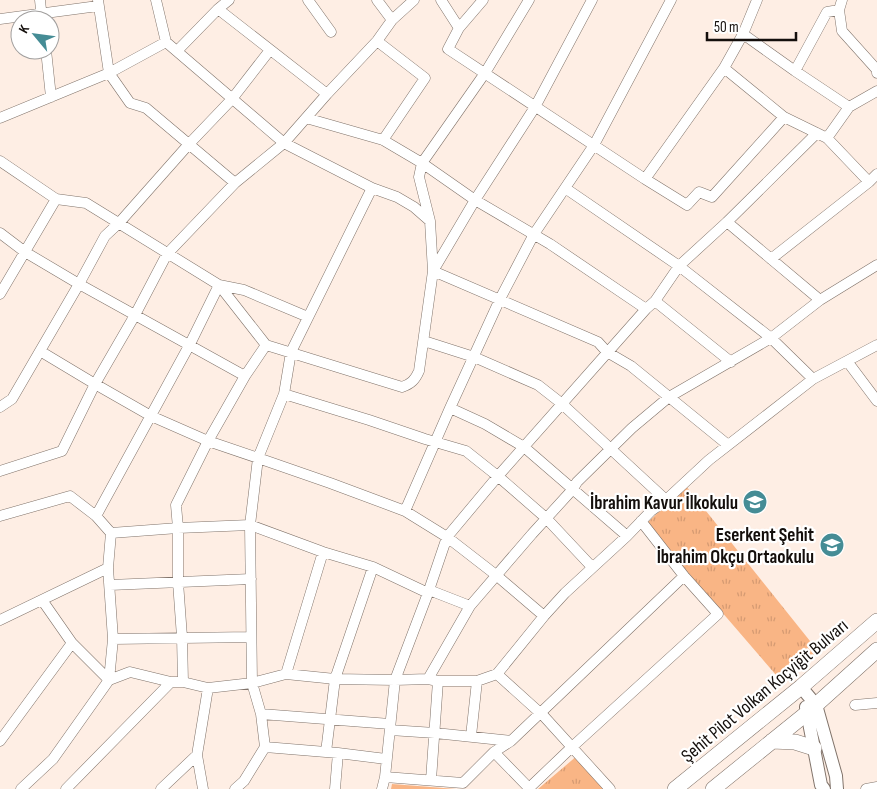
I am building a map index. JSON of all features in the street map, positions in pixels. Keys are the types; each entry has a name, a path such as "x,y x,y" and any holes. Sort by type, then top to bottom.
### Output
{"main road":[{"name":"Şehit Pilot Volkan Koçyiğit Bulvarı","path":"675,789 802,687 877,621"},
{"path":"713,789 812,709 877,650"},
{"path":"772,741 795,742 814,748"}],"street":[{"path":"156,0 166,42 284,142 372,188 397,197 430,221"},
{"path":"177,51 229,0"},
{"path":"308,0 331,32"},
{"path":"377,0 392,20"},
{"path":"0,470 62,451 95,384 135,315 167,254 235,183 284,142 378,41 392,20 414,0"},
{"path":"441,0 459,28"},
{"path":"483,0 459,28 448,49 687,205 699,192 712,197 784,117"},
{"path":"219,285 266,345 402,387 415,380 424,341 433,271 430,221 419,177 422,163 485,73 529,0"},
{"path":"433,271 475,200 535,106 592,0"},
{"path":"404,511 500,299 534,234 594,145 671,0"},
{"path":"645,179 724,68 743,34 757,0"},
{"path":"60,12 98,3 110,73 130,103 146,108 235,183"},
{"path":"795,71 827,12 840,5 842,31 877,70 877,73"},
{"path":"218,9 327,94"},
{"path":"743,34 849,107"},
{"path":"378,41 424,78 383,140"},
{"path":"0,115 110,73 166,42"},
{"path":"0,407 12,399 105,236 232,99 270,50"},
{"path":"47,60 51,97"},
{"path":"724,68 784,117 827,138 869,182"},
{"path":"827,138 849,107 877,91"},
{"path":"306,118 383,140 422,163 475,200 550,244 646,309"},
{"path":"382,789 385,777 395,680 447,537 561,403 655,301 679,266 727,222 817,133"},
{"path":"0,161 56,199 86,203 219,285 244,290 308,317"},
{"path":"771,259 877,174"},
{"path":"235,789 244,781 265,747 261,714 252,683 250,525 258,458 284,394 291,352 372,188"},
{"path":"565,188 679,266 771,338 813,379"},
{"path":"0,294 56,199"},
{"path":"727,222 820,300"},
{"path":"0,234 24,252 79,284 245,376"},
{"path":"431,780 435,733 433,680 470,606 496,575 573,489 577,482 632,428 669,397 771,338 820,300 877,265"},
{"path":"433,271 598,342 607,352 631,366 728,446"},
{"path":"96,516 190,344 219,285"},
{"path":"655,301 731,362"},
{"path":"424,341 474,357 538,385 561,403 666,500"},
{"path":"183,682 176,505 208,441 245,376 266,345"},
{"path":"109,680 130,672 171,682 183,682 208,688 252,683 286,674 335,679 477,681 497,674 544,616 592,567 627,536 651,511 666,500 709,460 813,379 877,345"},
{"path":"40,350 151,416 208,441 404,511 447,537 544,616"},
{"path":"847,361 877,401"},
{"path":"284,394 466,451 546,518 592,567"},
{"path":"450,408 485,424 524,446 627,536"},
{"path":"0,516 70,496 96,516 111,533 108,568 113,640 109,680 53,758 21,789"},
{"path":"494,752 529,788 718,614 684,576 642,521"},
{"path":"111,533 250,525 323,552 373,567 428,593"},
{"path":"286,674 323,552"},
{"path":"326,752 335,679 373,567"},
{"path":"0,620 108,568"},
{"path":"385,777 431,780 466,786 494,752 511,741 684,576"},
{"path":"110,585 251,579"},
{"path":"428,593 430,590 470,606"},
{"path":"42,600 72,643 109,680"},
{"path":"113,640 251,637"},
{"path":"0,741 72,643"},
{"path":"497,674 540,712 610,789"},
{"path":"471,736 477,681"},
{"path":"66,789 171,682"},
{"path":"802,687 836,776 837,789"},
{"path":"203,789 197,755 208,688"},
{"path":"855,705 877,703"},
{"path":"812,709 814,748 824,789"},
{"path":"261,714 330,719 511,741"},
{"path":"265,747 386,759"},
{"path":"335,789 338,753"},
{"path":"161,789 197,755"},
{"path":"866,789 877,786"}],"green space":[{"path":"686,486 818,651 782,682 646,524"},
{"path":"578,755 607,789 538,789"},
{"path":"392,784 456,789 391,789"}],"place":[{"name":"İbrahim Kavur İlkokulu","path":"755,502"},
{"name":"Eserkent Şehit İbrahim Okçu Ortaokulu","path":"832,545"}]}
